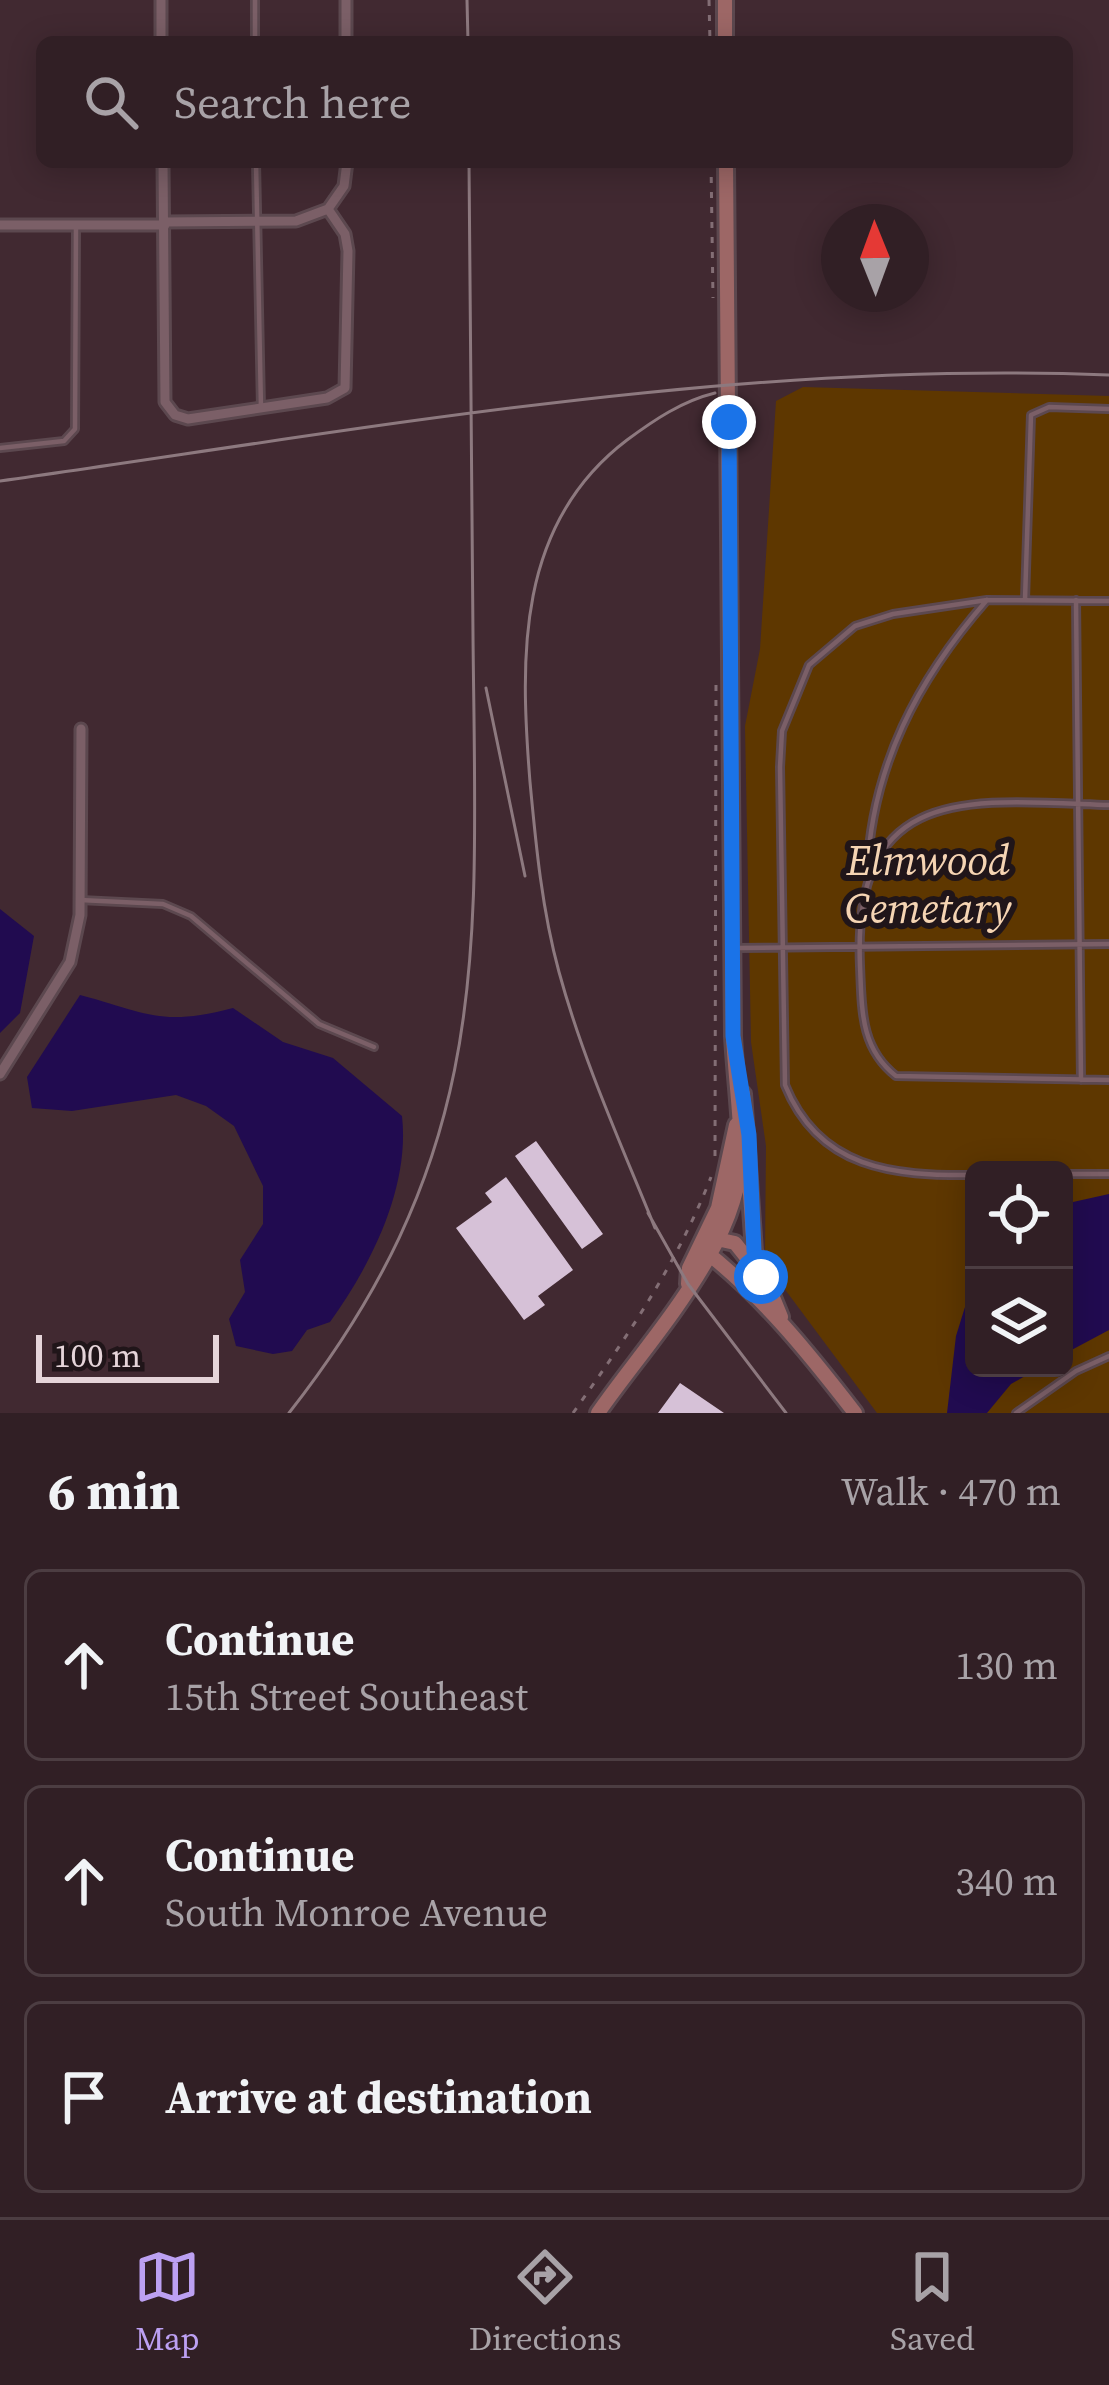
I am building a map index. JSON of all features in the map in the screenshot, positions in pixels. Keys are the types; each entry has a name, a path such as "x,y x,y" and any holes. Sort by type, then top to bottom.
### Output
{"main road":[{"path":"725,0 725,36"},
{"path":"598,1413 710,1245 737,1189 742,1144 736,1124 733,1036 727,168"},
{"path":"733,1036 749,1135 754,1251 761,1277"},
{"path":"710,1245 735,1243 761,1277 781,1317"},
{"path":"710,1245 781,1317 855,1413"}],"street":[{"path":"161,0 161,36"},
{"path":"346,0 346,36"},
{"path":"163,168 165,402 175,415 188,419 340,394 349,375 348,251 345,234 328,209"},
{"path":"0,224 315,218 344,186 346,168"},
{"path":"0,1074 70,962 80,899 81,729"}],"lane":[{"path":"255,0 255,36"},
{"path":"256,168 261,408"},
{"path":"0,448 64,441 75,429 76,225"},
{"path":"1024,600 1031,415 1048,407 1109,409"},
{"path":"987,600 925,677 879,778 860,945 867,1038 877,1060 896,1076 1109,1080"},
{"path":"965,1174 881,1169 847,1156 798,1119 785,1085 782,731 809,665 855,626 987,600 1109,601"},
{"path":"1076,600 1081,1080"},
{"path":"867,875 887,841 943,808 970,803 1109,806"},
{"path":"80,899 163,904 190,916 319,1024 374,1047"},
{"path":"732,948 1109,944"},
{"path":"1073,1174 1109,1174"},
{"path":"1016,1413 1076,1371 1109,1356"}],"path":[{"path":"710,0 710,36"},
{"path":"711,168 713,302"},
{"path":"573,1413 687,1238 715,1167 716,661"}],"green space":[{"name":"Elmwood Cemetary","path":"803,387 1109,396 1109,1413 877,1413 769,1268 766,1146 751,1042 745,726 760,649 776,401"}],"shaded area":[{"path":"0,909 34,936 20,1013 0,1033"},
{"path":"80,995 170,1017 233,1008 283,1042 333,1058 402,1116 400,1171 373,1251 330,1322 307,1330 292,1351 273,1354 236,1346 229,1319 245,1292 240,1260 263,1224 263,1186 234,1126 206,1106 176,1095 72,1111 32,1108 27,1077"},
{"path":"1109,1194 1109,1330 1073,1349 1073,1269 1073,1202"},
{"path":"965,1307 965,1377 1023,1377 1011,1384 987,1413 947,1413 956,1336"}],"building":[{"path":"536,1141 603,1234 582,1249 515,1156"},
{"path":"506,1177 573,1270 538,1296 545,1305 524,1320 456,1228 492,1202 485,1193"},
{"path":"680,1383 724,1413 658,1413"}],"railway":[{"path":"467,0 468,36"},
{"path":"289,1413 356,1317 405,1225 439,1135 459,1044 470,951 474,853 469,168"},
{"path":"0,481 414,421 691,388 969,373 1109,375"},
{"path":"655,1228 591,1070 553,949 530,782 527,641 545,552 564,511 591,474 658,418 715,393"},
{"path":"486,688 525,876"},
{"path":"648,1213 688,1284 786,1413"}],"route":[{"path":"729,422 733,1036 749,1135 754,1251 761,1277"}]}
